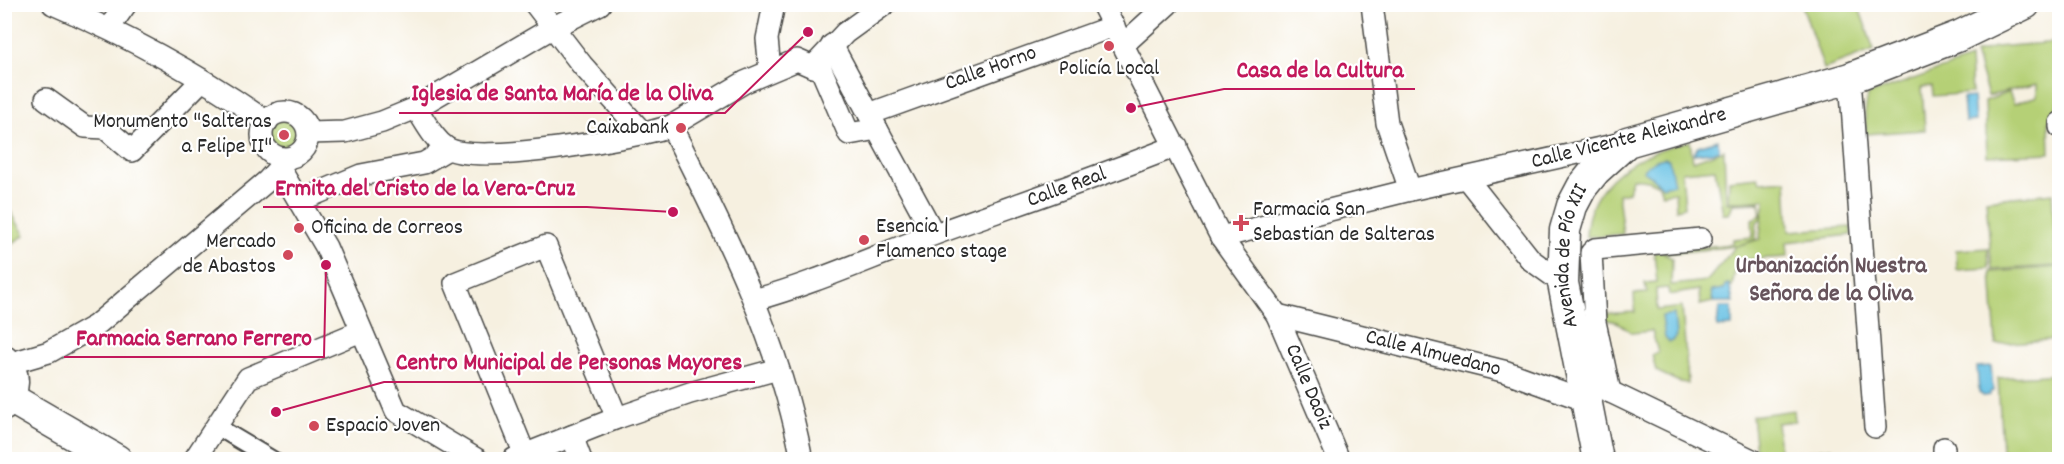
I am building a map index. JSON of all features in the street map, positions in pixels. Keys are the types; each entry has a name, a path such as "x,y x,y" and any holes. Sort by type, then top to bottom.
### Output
{"main road":[{"name":"Calle Vicente Aleixandre","path":"1627,142 1850,78 1959,36 2025,4"},
{"name":"Avenida de Pío XII","path":"1598,459 1593,390 1563,283 1566,230 1572,206 1582,187 1595,171 1627,142"},
{"path":"6,362 14,381 7,401 117,459"}],"street":[{"path":"53,4 109,28 202,80 267,122"},
{"path":"109,28 126,4"},
{"path":"535,4 643,133"},
{"path":"555,26 567,4"},
{"path":"308,134 345,132 382,122 416,108 555,26 600,4"},
{"path":"770,70 767,39 774,4"},
{"path":"416,108 437,140 448,148 463,153 491,154 643,133 671,126 770,70 797,60 813,67 832,45 885,4"},
{"name":"Calle Daoiz","path":"1102,4 1221,237 1277,315 1339,459"},
{"path":"1119,35 1168,4"},
{"path":"1372,4 1387,123 1410,190"},
{"name":"Calle Horno","path":"818,62 849,134 873,121 1119,35"},
{"path":"832,45 934,234"},
{"path":"1850,78 1875,427"},
{"path":"46,99 85,127 105,128 132,151 202,80"},
{"path":"6,362 49,352 95,326 259,188 283,163 294,157 305,147 308,134 302,119 288,112 279,113 267,122 262,136 263,143 272,155 283,163 299,201 326,247 396,411 478,459"},
{"path":"671,126 754,300 796,425 802,459"},
{"name":"Calle Vicente Aleixandre","path":"1221,237 1410,190 1627,142"},
{"name":"Calle Real","path":"754,300 799,287 934,234 1062,191 1176,146"},
{"path":"299,201 361,175 424,164 448,148"},
{"path":"1467,179 1532,260 1563,283"},
{"path":"1593,390 1595,322 1591,253 1595,249 1701,239"},
{"path":"617,418 546,246 455,283 519,457 617,418 690,393 778,369"},
{"name":"Calle Almuedano","path":"1277,315 1508,372 1593,390 1752,459"},
{"path":"194,459 248,378 361,331"},
{"path":"216,426 273,459"},
{"path":"572,436 581,459"}],"green space":[{"path":"1802,5 1858,5 1874,50 1824,69"},
{"path":"2059,42 2059,103 2049,120 2050,153 1987,156 1985,101 2009,92 2014,104 2037,96 2037,84 1988,96 1975,53 1995,47"},
{"path":"1970,59 1972,93 1933,96 1932,86 1922,87 1925,130 1866,134 1865,112 1868,95"},
{"path":"285,117 298,122 303,135 298,148 285,153 272,148 267,135 272,122"},
{"path":"1690,141 1693,161 1724,150 1726,203 1760,201 1762,218 1757,222 1756,239 1737,246 1760,239 1765,199 1728,202 1729,180 1758,177 1760,182 1786,180 1789,231 1851,227 1851,235 1787,242 1788,257 1741,260 1743,270 1735,270 1732,287 1727,284 1724,289 1711,291 1713,302 1700,305 1699,290 1669,295 1668,288 1656,289 1657,310 1682,307 1688,383 1679,382 1656,371 1652,355 1658,352 1652,331 1632,333 1617,322 1603,319 1602,314 1635,312 1634,294 1647,293 1645,283 1657,282 1654,252 1733,244 1733,239 1753,237 1752,219 1761,215 1759,203 1733,204 1729,214 1723,214 1715,169 1682,172 1685,207 1676,209 1675,192 1662,194 1659,185 1648,180 1632,178 1629,192 1618,194 1623,234 1586,237 1589,217 1606,184 1635,161","holes":["1736,246 1707,281 1671,285 1672,258 1664,254"]},
{"path":"2052,193 2057,266 1992,270 1986,200"},
{"path":"5,203 25,235 4,248"},
{"path":"1988,248 1989,268 1957,270 1956,250"},
{"path":"2059,267 2059,339 1996,344 1991,272"},
{"path":"2059,374 2059,447 2002,451 1998,378"},
{"path":"1794,410 1795,421 1777,423 1780,451 1799,453 1832,448 1833,459 1781,459 1756,451 1752,416"}],"water":[{"path":"1973,97 1975,121 1965,122 1963,98"},
{"path":"1718,140 1719,151 1694,154 1698,146"},
{"path":"1665,158 1669,160 1674,184 1663,187 1643,170 1655,160"},
{"path":"1729,284 1733,302 1713,302 1711,291 1724,289 1725,285"},
{"path":"1719,307 1732,307 1732,326 1717,327"},
{"path":"1674,314 1676,336 1673,341 1669,342 1665,338 1662,316"},
{"path":"1991,366 1993,391 1990,395 1983,396 1979,392 1977,367"}],"place":[{"name":"Iglesia de Santa María de la Oliva","path":"808,32"},
{"name":"Policía Local","path":"1109,46"},
{"name":"Casa de la Cultura","path":"1131,108"},
{"name":"Caixabank","path":"681,128"},
{"name":"Monumento \"Salteras a Felipe II\"","path":"284,135"},
{"name":"Ermita del Cristo de la Vera-Cruz","path":"673,212"},
{"name":"Farmacia San Sebastian de Salteras","path":"1241,223"},
{"name":"Oficina de Correos","path":"299,228"},
{"name":"Esencia | Flamenco stage","path":"864,240"},
{"name":"Mercado de Abastos","path":"288,255"},
{"name":"Farmacia Serrano Ferrero","path":"326,265"},
{"name":"Centro Municipal de Personas Mayores","path":"276,412"},
{"name":"Espacio Joven","path":"314,426"}],"district":[{"name":"Urbanización Nuestra Señora de la Oliva","path":"1831,281"}]}
